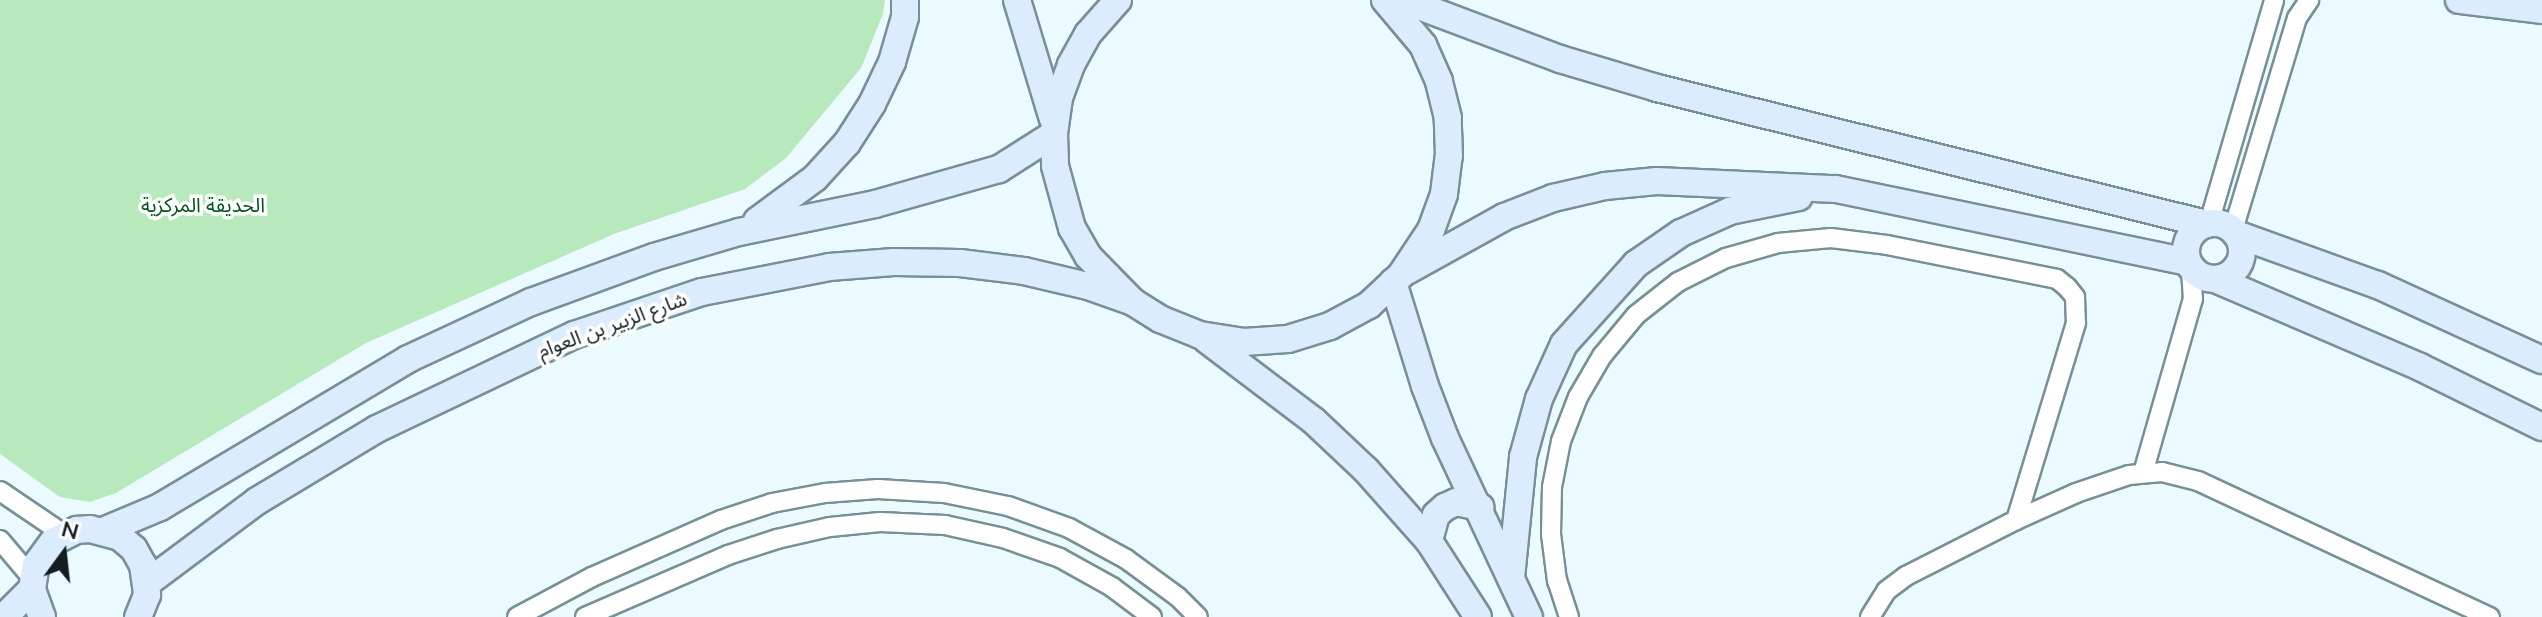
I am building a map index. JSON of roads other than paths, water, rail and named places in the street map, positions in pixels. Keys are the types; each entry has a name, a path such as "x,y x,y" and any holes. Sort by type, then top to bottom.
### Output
{"street":[{"path":"739,232 791,198 847,143 872,104 892,62 905,17 905,0"},
{"path":"1017,0 1055,129 1057,176 1072,228 1088,256 1133,302 1160,319 1200,335 1244,342 1288,339 1330,326 1369,305 1397,279 1431,230 1444,194 1449,156 1448,118 1439,81 1423,45 1385,0"},
{"path":"103,531 160,507 395,366 488,320 570,286 739,232 875,204 999,169 1055,129 1071,65 1088,34 1118,0"},
{"path":"1403,0 1560,59 1657,88 2221,228 2378,285 2542,360"},
{"path":"2221,228 2297,18 2309,0"},
{"path":"2459,0 2542,10"},
{"path":"2221,228 2273,5 2289,9 2297,18"},
{"path":"1397,279 1504,217 1553,198 1605,186 1657,181 1836,189 2225,276 2239,263 2241,243 2221,228"},
{"path":"1511,578 1523,457 1539,399 1564,344 1636,264 1681,233 1730,211 1836,189"},
{"path":"2221,228 2191,235 2187,244 2202,272 2420,367 2542,427"},
{"path":"1569,617 1557,581 1552,487 1561,441 1578,397 1602,356 1636,315 1678,282 1726,258 1778,243 1831,238 1887,245 2057,279 2067,287 2075,297 2076,323 2016,520"},
{"name":"شارع الزبير بن العوام","path":"146,606 257,501 377,429 574,335 702,292 829,267 894,262 960,263 1024,271 1088,286 1133,302"},
{"path":"2143,473 2202,272"},
{"path":"1397,279 1425,386 1529,617"},
{"path":"1200,335 1314,421 1366,470 1429,541 1478,617"},
{"path":"1870,617 1886,591 1906,576 2016,520 2076,493 2143,473 2162,472 2198,481 2490,617"},
{"path":"878,489 880,522"},
{"path":"517,617 592,577 721,520 772,503 825,493 878,489 944,493 982,500 1069,528 1126,559 1178,597 1198,617"},
{"path":"0,491 65,535"},
{"path":"1429,541 1436,515 1445,507 1456,502 1480,507"},
{"path":"585,617 715,560 777,539 830,527 880,522 945,525 1003,538 1060,558 1112,587 1152,617"},
{"path":"4,617 32,584 43,552 77,530 103,531 120,537 134,549 143,565 146,606"},
{"path":"0,540 32,584 42,617"}],"park label":[{"name":"الحديقة المركزية","path":"203,204"}]}
